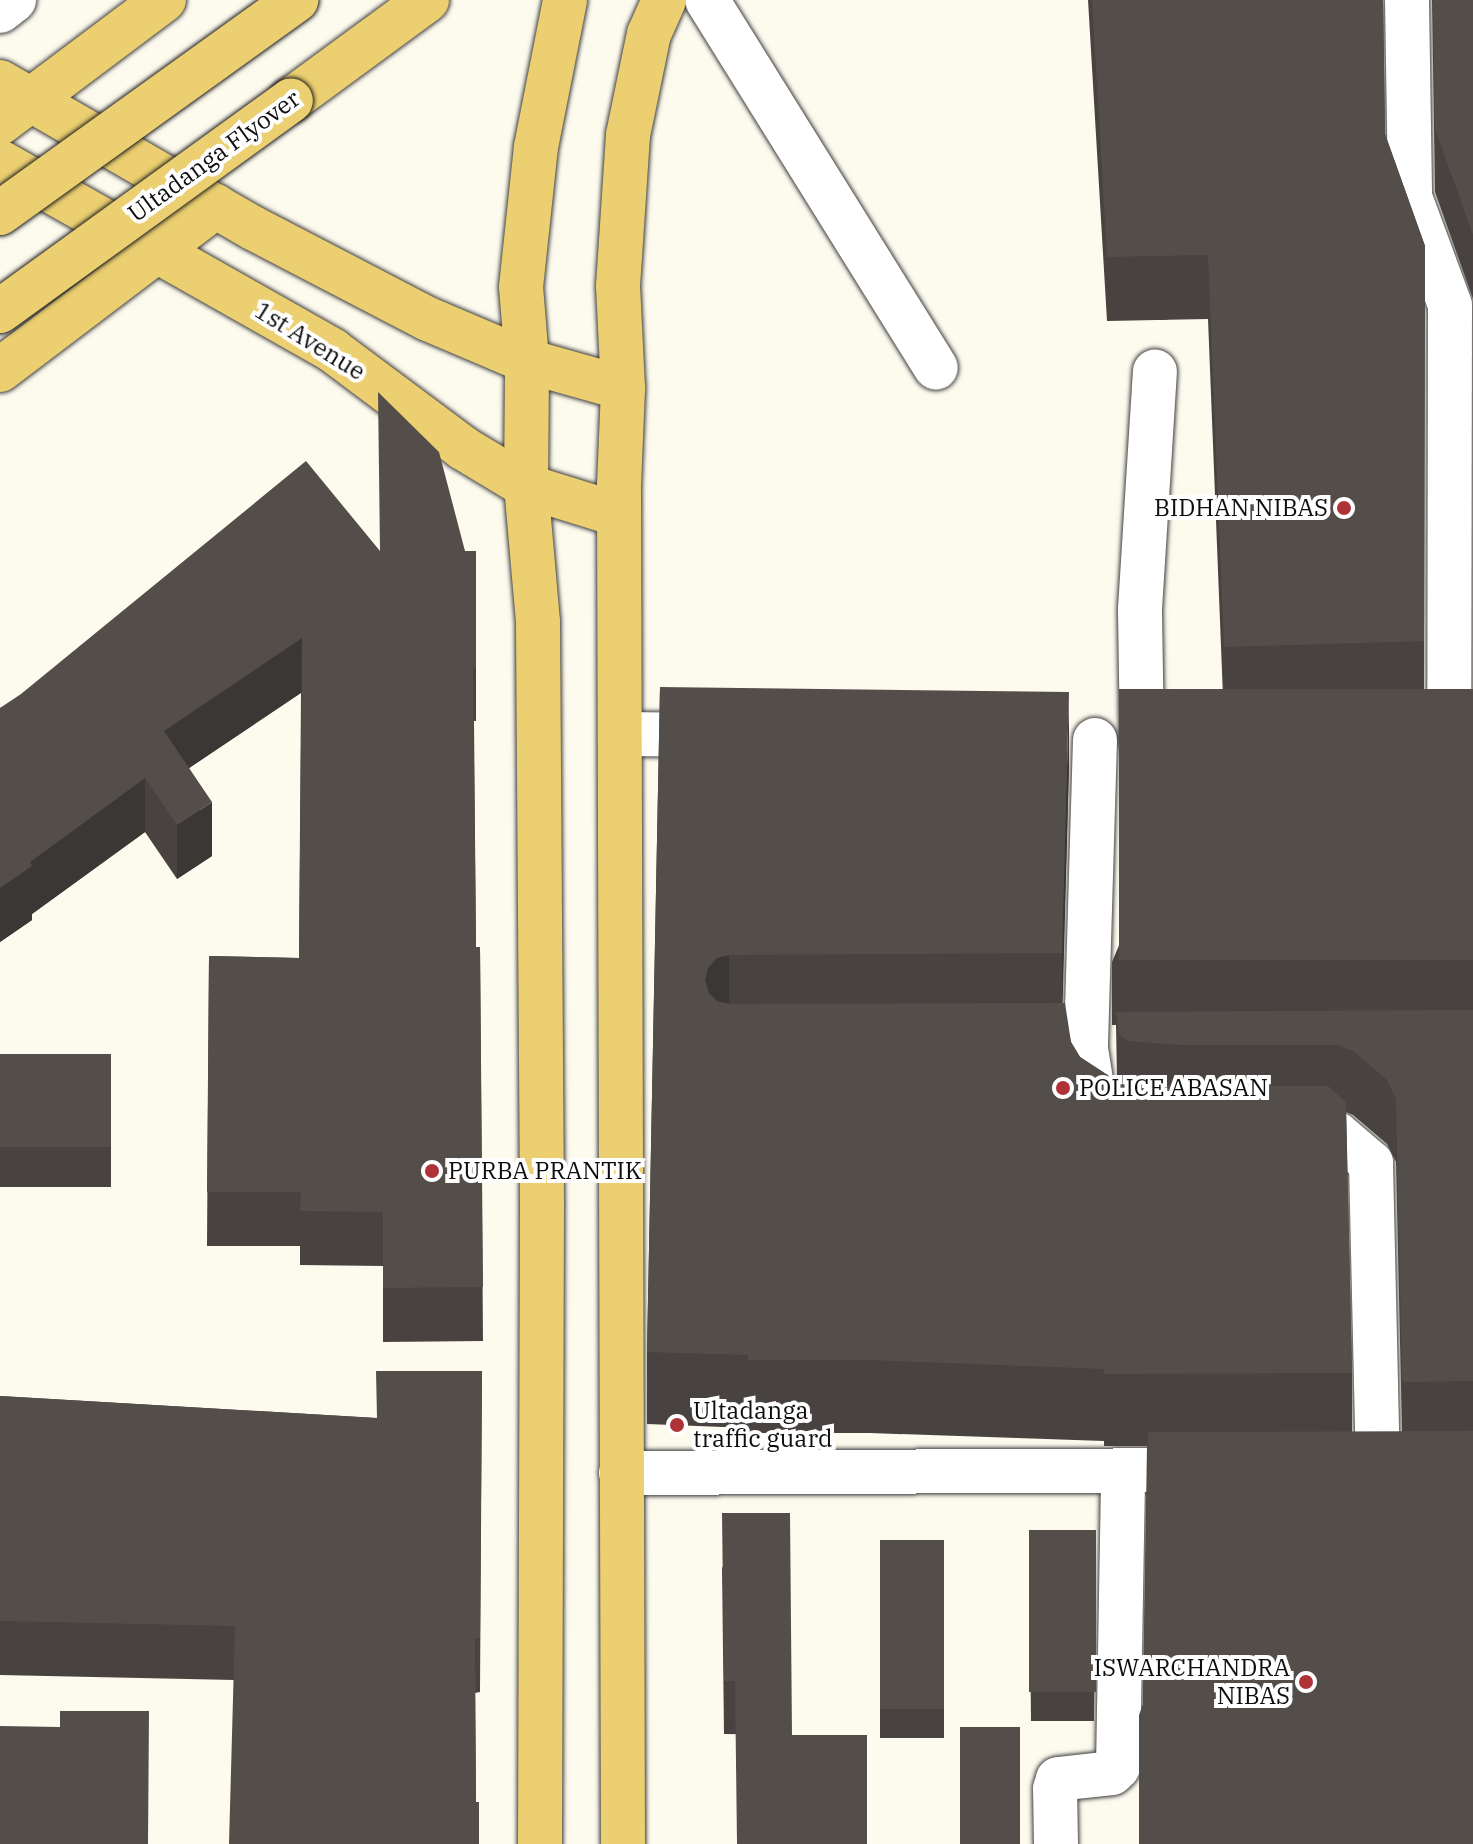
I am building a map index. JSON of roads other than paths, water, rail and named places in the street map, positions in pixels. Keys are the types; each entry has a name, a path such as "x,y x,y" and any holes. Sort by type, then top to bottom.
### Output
{"main road":[{"path":"164,0 10,101 428,319 527,361 623,388"},
{"path":"0,213 296,0"},
{"name":"Ultadanga Flyover","path":"0,311 427,0"},
{"path":"540,1844 542,1201 538,638 526,486 527,361 521,287 536,147 565,0"},
{"path":"623,1844 619,515 623,388 618,286 628,135 649,34 664,0"},
{"name":"1st Avenue","path":"0,162 332,350 463,448 526,486 619,515"},
{"path":"0,370 216,206"}],"street":[{"path":"0,11 14,0"},
{"path":"707,0 936,368"},
{"path":"1403,730 1461,728 1450,305 1410,197 1407,0"},
{"path":"1142,739 1140,609 1155,371"},
{"path":"621,734 763,736"},
{"path":"1048,740 1188,738"},
{"path":"1095,740 1086,1049 1096,1111 1119,1129 1134,1130"},
{"path":"1040,1050 1133,1049"},
{"path":"1259,1134 1337,1134 1371,1163 1378,1470"},
{"path":"1056,1844 1055,1789 1058,1779 1112,1773 1118,1767 1123,1470"},
{"path":"621,1473 1251,1470"},
{"path":"1330,1470 1426,1470"}],"place":[{"name":"BIDHAN NIBAS","path":"1344,508"},
{"name":"POLICE ABASAN","path":"1063,1088"},
{"name":"PURBA PRANTIK","path":"432,1171"},
{"name":"Ultadanga traffic guard","path":"677,1425"},
{"name":"ISWARCHANDRA NIBAS","path":"1306,1682"}]}
